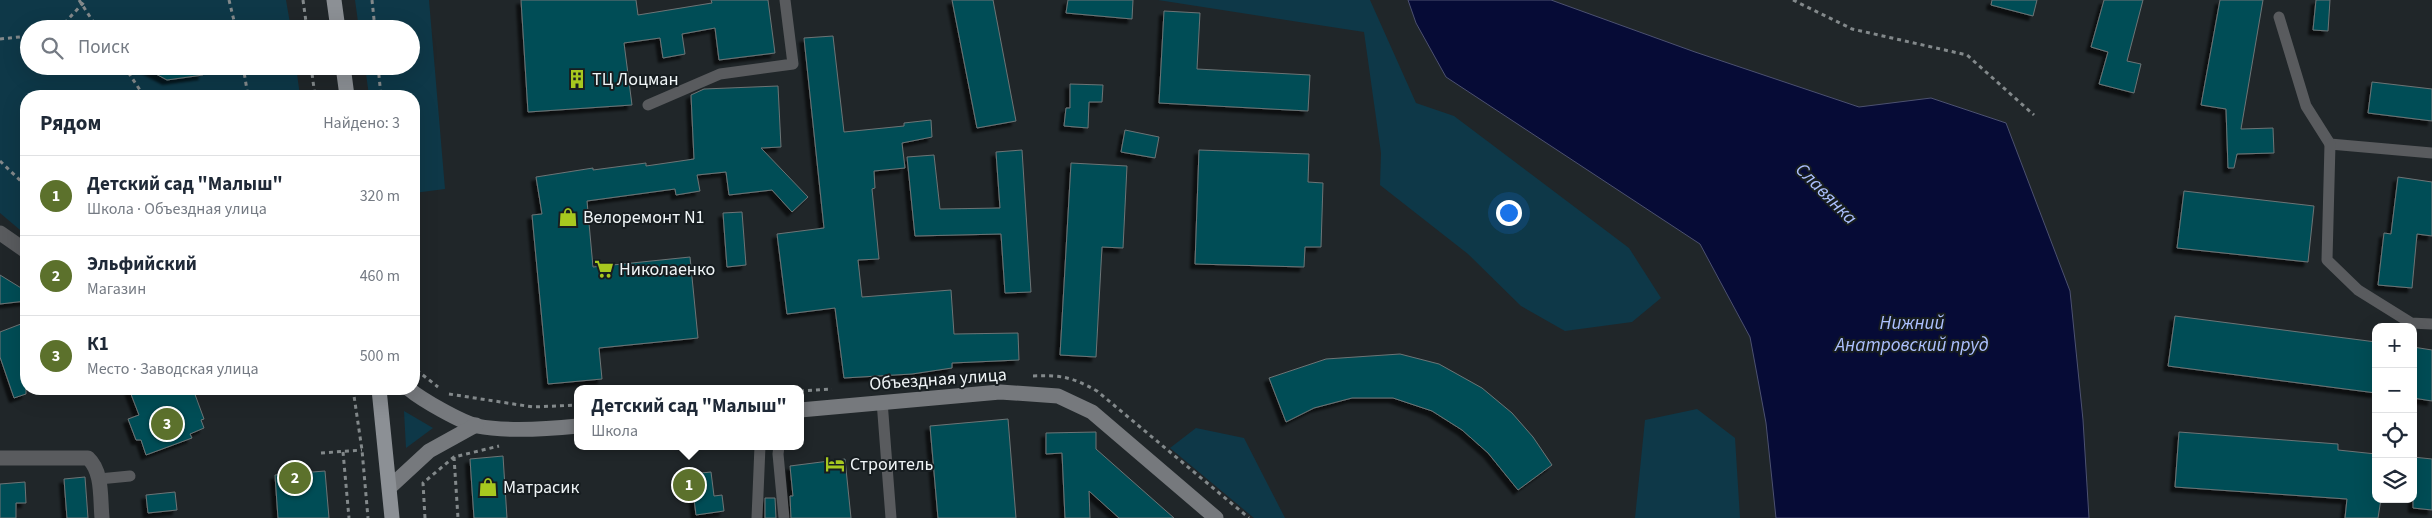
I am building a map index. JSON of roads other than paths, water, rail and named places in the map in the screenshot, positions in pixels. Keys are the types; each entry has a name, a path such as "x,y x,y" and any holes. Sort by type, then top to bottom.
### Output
{"main road":[{"path":"334,0 337,20"},
{"path":"344,75 346,90"},
{"name":"Объездная улица","path":"804,410 882,401 1000,392 1058,396 1092,412 1216,518"},
{"path":"380,395 392,518"},
{"path":"418,395 476,426 534,430 574,426"},
{"path":"390,487 429,451 476,426"}],"street":[{"path":"0,233 20,248"},
{"path":"0,458 88,458 94,464 99,479 102,518"}],"lane":[{"path":"648,104 720,74 793,64 785,0"},
{"path":"2279,17 2306,106 2330,144 2327,260 2358,290 2411,323 2432,324"},
{"path":"2330,144 2432,153"},
{"path":"882,401 891,518"},
{"path":"757,518 760,450"},
{"path":"778,450 784,518"},
{"path":"99,479 130,476"}],"water":[{"name":"Нижний Анатровский пруд","path":"1408,0 1551,0 1695,52 1859,107 1931,98 2006,123 2070,291 2083,420 2089,518 1776,518 1766,423 1750,337 1700,244 1446,77 1416,23"}],"place":[{"name":"ТЦ Лоцман","path":"577,79"},
{"name":"Велоремонт N1","path":"568,217"},
{"name":"Николаенко","path":"604,269"},
{"name":"К1","path":"167,424"},
{"name":"Строитель","path":"835,464"},
{"name":"Эльфийский","path":"295,478"},
{"name":"Детский сад \"Малыш\"","path":"689,485"},
{"name":"Матрасик","path":"488,487"}],"water label":[{"name":"Славянка","path":"1827,193"}]}
